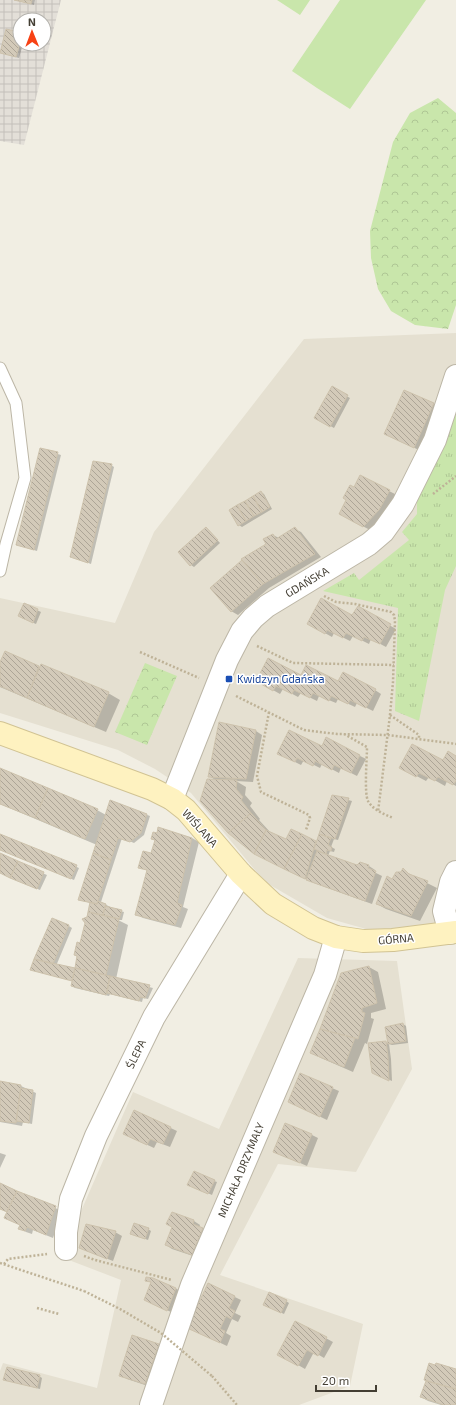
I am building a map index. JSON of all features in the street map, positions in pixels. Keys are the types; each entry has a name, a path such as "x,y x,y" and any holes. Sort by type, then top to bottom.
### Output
{"street":[{"name":"GDAŃSKA","path":"172,799 216,686 242,631 252,618 267,606 369,544 383,532 403,504 435,440 456,376"},
{"name":"WIŚLANA","path":"0,733 146,787 172,799 186,810 241,874 273,904 313,928 336,937"},
{"path":"453,933 444,911 451,882 456,872"},
{"name":"ŚLEPA","path":"66,1249 66,1232 71,1199 96,1136 154,1017 241,874"},
{"name":"GÓRNA","path":"336,937 363,941 393,940 453,933"},
{"name":"MICHAŁA DRZYMAŁY","path":"151,1405 192,1285 325,975 336,937"}],"lane":[{"path":"0,368 16,403 25,478 6,544 0,571"}],"path":[{"path":"429,496 456,476"},
{"path":"327,598 336,602 365,606 391,612 394,615 394,665 390,715 378,812"},
{"path":"256,645 294,663 394,665"},
{"path":"140,652 216,686 304,730 344,734 388,735 456,744"},
{"path":"269,712 258,776 261,792 310,815 306,830"},
{"path":"390,715 419,735 419,739"},
{"path":"344,734 367,747 366,779 368,800 378,812 393,818"},
{"path":"4,1264 8,1259 54,1253 66,1249 95,1260 192,1285"},
{"path":"0,1263 84,1291 120,1309 161,1333 212,1376 236,1405"},
{"path":"36,1308 59,1314"}],"shaded area":[{"path":"0,0 61,0 52,35 52,12 12,12 12,52 48,52 24,145 0,141"},
{"path":"456,333 456,925 384,934 327,918 265,882 191,793 155,769 118,750 0,713 0,598 115,623 154,532 304,339"},
{"path":"298,958 397,961 412,1069 356,1172 278,1164 220,1275 363,1324 350,1386 299,1405 0,1405 0,1371 3,1363 97,1388 121,1280 61,1257 133,1092 219,1129"}],"green space":[{"path":"277,0 310,0 300,15"},
{"path":"340,0 426,0 350,109 292,71"},
{"path":"438,98 456,113 456,305 448,329 415,325 391,311 378,289 371,258 370,231 393,142 410,113"},
{"path":"456,411 456,566 445,590 419,721 395,711 398,608 323,591 354,573 359,580 409,540 402,532 417,514 417,500"},
{"path":"145,663 177,676 147,745 115,732"}],"building":[{"path":"14,0 32,0 31,4"},
{"path":"6,29 12,30 12,52 17,52 16,57 0,53"},
{"path":"332,386 348,395 330,427 314,418"},
{"path":"404,390 434,403 414,448 384,434"},
{"path":"40,448 58,452 34,550 16,545"},
{"path":"93,461 112,464 88,563 70,557"},
{"path":"360,475 390,490 379,510 363,527 339,514 346,500 343,498 350,485 354,487"},
{"path":"261,491 270,507 262,512 253,496"},
{"path":"253,496 262,512 254,516 245,501"},
{"path":"245,501 254,516 246,521 237,505"},
{"path":"237,505 246,521 238,526 229,510"},
{"path":"206,527 218,540 190,566 178,552"},
{"path":"295,527 315,554 263,584 241,559 266,544 263,539 273,534 276,539"},
{"path":"242,560 263,584 231,612 210,588"},
{"path":"321,598 352,615 358,606 391,624 380,644 364,637 362,641 346,633 343,638 327,630 325,634 307,624"},
{"path":"24,603 38,609 33,623 18,616"},
{"path":"5,651 39,666 27,698 0,686 0,662"},
{"path":"268,658 301,675 306,665 338,681 343,672 376,689 366,708 350,700 348,704 331,696 329,701 313,693 310,698 294,690 292,694 276,686 273,691 256,681"},
{"path":"41,664 109,692 94,727 27,698"},
{"path":"219,722 256,730 246,779 208,777"},
{"path":"289,730 322,746 326,737 360,755 351,773 334,765 332,770 315,761 313,766 297,758 295,762 277,754"},
{"path":"412,744 443,760 448,751 456,756 456,781 453,785 438,777 435,781 419,773 416,777 399,768"},
{"path":"0,768 48,788 35,818 0,804"},
{"path":"207,779 237,780 236,789 243,797 241,800 251,813 228,833 200,801"},
{"path":"48,788 98,809 85,839 35,818"},
{"path":"332,795 349,798 335,839 319,834"},
{"path":"110,800 147,814 141,833 130,842 118,838 111,860 93,853"},
{"path":"251,813 266,830 254,854 228,833"},
{"path":"158,827 192,838 177,903 182,905 175,925 135,915 147,870 138,868 143,851 151,853 155,840 151,839 153,832 157,833"},
{"path":"291,829 302,834 284,869 254,854 266,830 286,839"},
{"path":"0,834 77,865 71,879 0,850"},
{"path":"302,834 316,841 305,879 284,869"},
{"path":"319,834 331,838 328,845 332,847 331,851 327,850 326,854 314,849"},
{"path":"317,851 357,865 360,862 369,865 368,868 376,871 365,901 306,880"},
{"path":"0,853 18,861 10,878 0,873"},
{"path":"93,853 111,860 97,904 78,900"},
{"path":"18,861 44,872 37,889 10,878"},
{"path":"403,868 409,874 428,881 411,916 376,904 387,876 392,879 396,872 401,872"},
{"path":"98,901 106,904 103,915 88,912 90,902 97,904"},
{"path":"105,906 122,910 119,919 103,915"},
{"path":"88,912 119,919 106,975 75,968 77,956 74,955 77,942 80,943 85,923 82,919 87,917"},
{"path":"52,918 69,925 53,964 34,959"},
{"path":"34,959 75,968 72,981 30,970"},
{"path":"369,966 377,1003 362,1008 362,1012 365,1013 358,1039 320,1029 341,973"},
{"path":"75,968 110,976 106,995 71,986"},
{"path":"110,976 150,985 145,998 140,997 139,1001 107,993"},
{"path":"403,1023 406,1041 388,1044 385,1027"},
{"path":"320,1029 355,1038 344,1067 310,1053"},
{"path":"386,1041 389,1081 372,1073 368,1043"},
{"path":"300,1073 333,1087 320,1117 288,1102"},
{"path":"0,1081 21,1085 16,1123 0,1121"},
{"path":"21,1088 33,1090 29,1123 16,1121"},
{"path":"134,1110 171,1127 163,1144 150,1139 147,1145 123,1134"},
{"path":"285,1123 312,1134 300,1163 273,1152"},
{"path":"194,1171 215,1180 208,1194 187,1185"},
{"path":"0,1183 17,1191 7,1212 0,1209"},
{"path":"17,1191 56,1206 46,1235 27,1227 25,1231 18,1229 20,1225 4,1218"},
{"path":"172,1212 194,1220 193,1224 203,1228 192,1255 165,1245 172,1227 166,1224"},
{"path":"134,1223 149,1228 145,1239 130,1234"},
{"path":"86,1224 116,1231 107,1259 79,1248"},
{"path":"146,1277 153,1278 176,1288 167,1311 144,1300 151,1282 145,1281"},
{"path":"208,1283 235,1296 229,1308 235,1311 231,1319 226,1316 220,1329 225,1331 220,1343 187,1328"},
{"path":"269,1292 287,1300 281,1313 263,1305"},
{"path":"295,1321 327,1337 318,1356 307,1350 298,1366 277,1355"},
{"path":"132,1335 159,1344 145,1384 119,1376"},
{"path":"429,1363 435,1365 436,1363 456,1369 456,1389 424,1380"},
{"path":"7,1367 40,1375 37,1388 3,1380"},
{"path":"426,1381 456,1389 456,1405 444,1405 420,1397"}],"place":[{"name":"Kwidzyn Gdańska","path":"229,679"}]}
